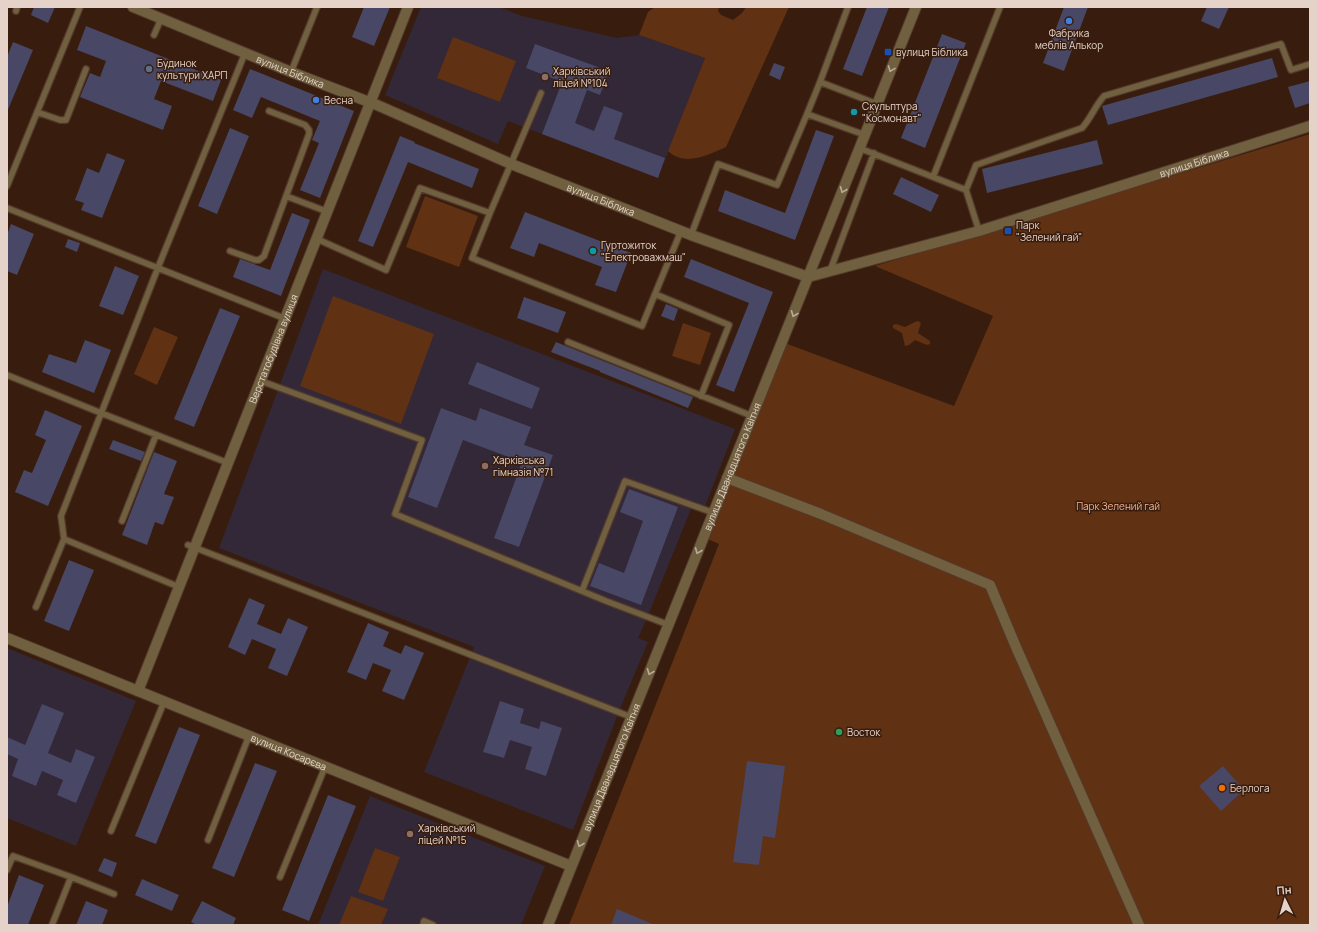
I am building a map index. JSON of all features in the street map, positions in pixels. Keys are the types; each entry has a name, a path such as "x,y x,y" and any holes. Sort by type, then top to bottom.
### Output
{"street":[{"name":"вулиця Біблика","path":"134,7 291,72 371,103 512,164 691,235 808,278 979,230 1310,126"},
{"name":"Верстатобудівна вулиця","path":"138,691 180,587 191,546 228,463 286,319 408,7"},
{"name":"вулиця Дванадцятого Квітня","path":"548,925 916,7"},
{"path":"727,478 821,514 990,585 1139,925"},
{"name":"вулиця Косарєва","path":"7,638 571,866"}],"lane":[{"path":"7,186 80,7"},
{"path":"291,72 317,7"},
{"path":"691,235 718,164 777,185 820,82 848,7"},
{"path":"933,177 1000,7"},
{"path":"154,35 161,18"},
{"path":"979,230 966,190 976,166 1082,128 1090,119 1098,103 1104,96 1281,44 1291,70 1310,64"},
{"path":"36,607 64,539 61,516 159,265 245,53"},
{"path":"37,112 60,120 66,120 86,69"},
{"path":"820,82 877,104"},
{"path":"541,93 472,258 642,326 681,231"},
{"path":"230,251 255,260 262,259 309,134 309,130 305,125 268,111"},
{"path":"807,114 865,135"},
{"path":"859,148 966,190"},
{"path":"830,272 874,154"},
{"path":"317,239 386,270 420,188 490,213"},
{"path":"286,196 328,212"},
{"path":"7,208 286,319"},
{"path":"655,294 730,325 701,396"},
{"path":"568,342 752,416"},
{"path":"7,375 228,463"},
{"path":"261,381 422,440 395,514 582,591 668,624"},
{"path":"122,521 156,434"},
{"path":"582,591 625,481 714,513"},
{"path":"64,539 180,587"},
{"path":"191,546 631,717"},
{"path":"111,831 164,702"},
{"path":"208,840 249,736"},
{"path":"280,877 325,767"},
{"path":"7,870 13,856 114,894"},
{"path":"52,925 71,877"},
{"path":"423,925 424,921 433,925"}],"shaded area":[{"name":"Харківський ліцей №104","path":"421,7 499,7 522,16 617,38 639,35 705,58 658,178 508,121 498,144 385,95"},
{"name":"Харківська гімназія №71","path":"323,269 735,429 704,509 693,504 638,638 648,642 573,830 424,772 474,647 219,548"},
{"path":"7,648 136,701 76,846 7,818"},
{"name":"Харківський ліцей №15","path":"370,796 545,866 521,925 318,925"}],"green space":[{"path":"655,7 719,7 718,11 721,15 733,20 742,13 746,7 789,7 726,147 704,156 689,159 675,156 668,151 705,58 639,35 648,12"},
{"path":"453,37 516,61 500,102 437,78"},
{"name":"Парк Зелений гай","path":"1310,134 1310,925 569,925 719,544 703,537 782,342 954,406 993,316 875,266"},
{"path":"425,196 478,216 459,267 406,247"},
{"path":"333,296 434,334 401,424 300,386"},
{"path":"918,321 921,323 918,333 930,341 930,344 927,345 915,340 909,345 905,346 902,333 893,328 893,325 896,324 905,327"},
{"path":"683,323 711,333 700,365 672,356"},
{"path":"154,327 178,337 157,385 134,374"},
{"path":"375,848 400,857 383,901 358,892"},
{"path":"351,896 388,909 381,925 339,925"}],"building":[{"path":"34,7 55,7 48,23 31,15"},
{"path":"364,7 390,7 374,46 352,37"},
{"path":"867,7 889,7 862,76 843,69"},
{"path":"1064,7 1088,7 1064,71 1043,63"},
{"path":"1207,7 1229,7 1219,29 1201,21"},
{"name":"Будинок культури ХАРП","path":"86,26 221,80 213,101 161,81 154,99 172,106 163,130 80,97 90,73 100,77 106,61 77,50"},
{"path":"942,34 966,43 925,148 901,138"},
{"path":"13,42 33,50 7,112 7,57"},
{"path":"535,44 609,71 600,95 587,90 575,123 594,131 604,106 623,113 614,139 665,158 658,178 542,134 562,82 526,68"},
{"path":"1272,58 1278,77 1108,125 1102,106"},
{"path":"774,63 785,67 780,80 769,75"},
{"path":"250,69 354,111 320,198 300,190 319,143 312,140 320,121 261,97 252,118 233,110"},
{"path":"1310,81 1310,103 1295,108 1288,87"},
{"path":"230,128 249,136 217,214 198,206"},
{"path":"816,130 834,136 795,240 718,211 725,190 785,213"},
{"path":"400,136 479,169 472,188 408,162 373,247 358,241"},
{"path":"1097,140 1103,164 987,193 982,169"},
{"path":"107,153 125,160 102,218 81,210 84,203 75,200 87,168 99,173"},
{"path":"901,177 939,195 931,212 893,194"},
{"name":"Гуртожиток \"Електроважмаш\"","path":"525,212 631,253 616,292 595,285 602,267 539,243 534,257 510,248"},
{"path":"292,213 310,220 281,296 233,277 240,259 270,270"},
{"path":"11,224 34,234 17,275 7,271 7,235"},
{"path":"68,239 80,243 77,252 65,247"},
{"path":"691,259 773,292 734,392 716,385 749,303 684,277"},
{"path":"115,266 139,276 123,315 99,306"},
{"path":"524,297 566,312 558,333 517,318"},
{"path":"666,304 678,309 674,321 661,316"},
{"path":"220,308 240,316 194,427 174,419"},
{"path":"85,340 111,350 94,393 42,372 49,354 76,363"},
{"path":"556,342 693,397 688,408 551,352"},
{"path":"477,362 540,388 532,409 468,384"},
{"path":"441,408 476,421 480,408 531,427 524,445 553,455 519,547 494,538 522,462 463,440 437,508 408,497"},
{"path":"45,410 82,426 48,506 15,492 24,470 32,473 46,440 35,435"},
{"path":"113,440 145,452 141,461 109,449"},
{"path":"154,452 177,461 164,494 174,497 163,525 155,522 147,545 122,535"},
{"path":"629,489 678,507 641,605 590,586 599,563 624,573 643,521 620,512"},
{"path":"69,560 94,570 69,631 44,621"},
{"path":"249,598 265,605 257,624 281,634 288,618 308,627 287,676 268,668 276,649 252,639 245,655 228,647"},
{"path":"368,623 389,632 383,646 401,654 405,645 424,653 404,700 382,691 391,670 373,663 366,680 347,672"},
{"path":"500,701 524,709 520,723 539,729 541,721 562,728 546,776 525,769 532,747 510,740 504,758 483,752"},
{"path":"42,704 64,713 48,753 71,763 76,749 95,757 76,803 57,795 63,780 42,771 36,786 12,776 18,759 7,754 7,737 25,745"},
{"path":"179,727 200,735 156,844 135,836"},
{"path":"747,761 785,766 775,838 763,836 759,865 733,862"},
{"path":"255,763 277,771 234,877 212,868"},
{"name":"Берлога","path":"1223,766 1244,790 1221,811 1199,786"},
{"path":"328,795 356,806 309,921 282,910"},
{"path":"104,858 117,863 112,877 98,871"},
{"path":"19,875 44,885 28,925 7,925 7,907"},
{"path":"142,879 179,895 172,911 135,895"},
{"path":"86,901 108,910 102,925 76,925"},
{"path":"202,901 236,918 233,925 197,925 191,922"},
{"path":"617,909 655,925 611,925"}],"place":[{"name":"Фабрика меблів Алькор","path":"1069,21"},
{"name":"вулиця Біблика","path":"888,52"},
{"name":"Будинок культури ХАРП","path":"149,69"},
{"name":"Харківський ліцей №104","path":"545,77"},
{"name":"Весна","path":"316,100"},
{"name":"Скульптура \"Космонавт\"","path":"854,112"},
{"name":"Парк \"Зелений гай\"","path":"1008,231"},
{"name":"Гуртожиток \"Електроважмаш\"","path":"593,251"},
{"name":"Харківська гімназія №71","path":"485,466"},
{"name":"Восток","path":"839,732"},
{"name":"Берлога","path":"1222,788"},
{"name":"Харківський ліцей №15","path":"410,834"}]}
